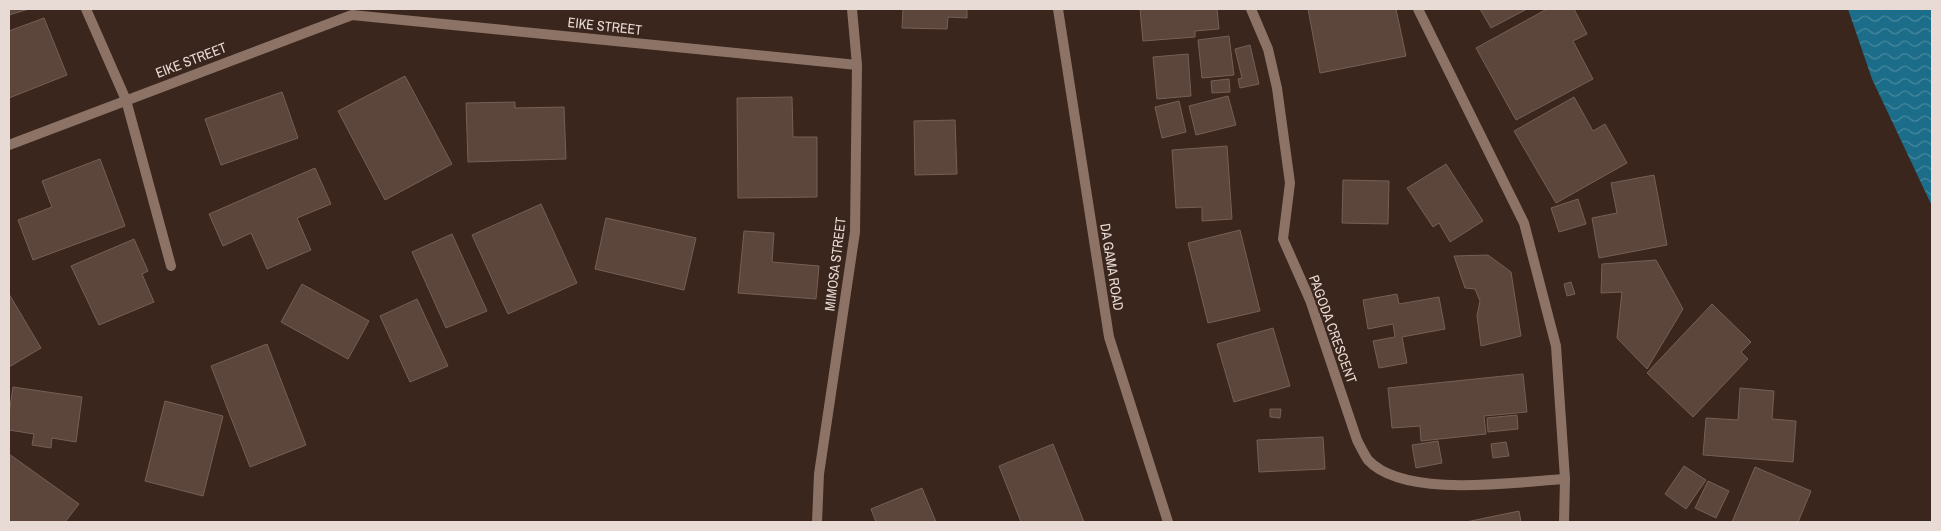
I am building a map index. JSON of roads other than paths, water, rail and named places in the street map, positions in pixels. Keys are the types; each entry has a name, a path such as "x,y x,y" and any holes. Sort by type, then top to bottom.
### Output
{"street":[{"path":"86,9 126,100 171,266"},
{"name":"MIMOSA STREET","path":"817,522 819,474 855,232 857,65 852,9"},
{"name":"DA GAMA ROAD","path":"1058,9 1110,337 1168,522"},
{"name":"PAGODA CRESCENT","path":"1251,9 1268,49 1278,97 1290,183 1283,239 1310,300 1357,440 1368,460 1388,474 1414,482 1456,485 1565,479"},
{"path":"1418,9 1524,223 1556,346 1565,479 1564,522"},
{"name":"EIKE STREET","path":"9,145 352,12 857,65"}],"water":[{"path":"1848,9 1932,9 1932,206 1872,79"}]}
